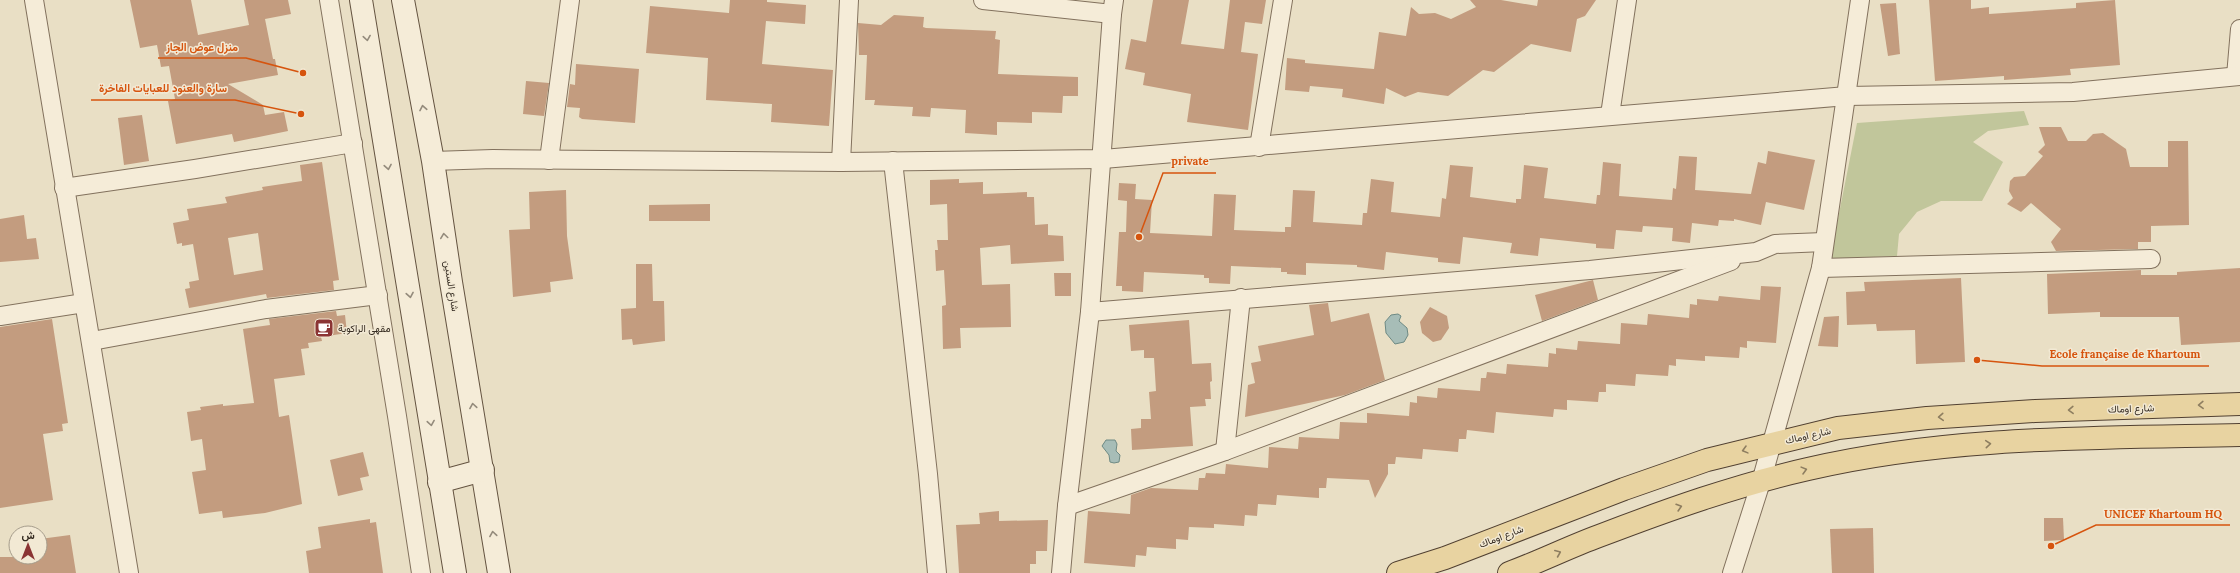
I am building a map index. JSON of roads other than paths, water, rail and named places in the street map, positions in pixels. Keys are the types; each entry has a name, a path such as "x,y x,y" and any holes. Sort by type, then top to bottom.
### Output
{"main road":[{"path":"361,0 455,573"},
{"name":"شارع الستين","path":"403,0 433,161 499,573"},
{"name":"شارع اوماك","path":"1398,573 1445,558 1631,486 1707,460 1838,428 1927,418 2036,411 2240,404"},
{"path":"1509,573 1529,569 1598,536 1670,510 1807,469 1864,458 1942,448 2076,438 2240,435"},
{"path":"439,482 483,470"}],"street":[{"path":"34,0 64,188 92,341 128,573"},
{"path":"329,0 378,296 421,573"},
{"path":"549,160 570,0"},
{"path":"841,162 849,0"},
{"path":"983,0 1113,7 1103,160 1090,312 1067,506 1061,573"},
{"path":"1259,147 1283,0"},
{"path":"1610,115 1628,0"},
{"path":"1732,573 1761,482 1821,268 1860,0"},
{"path":"433,161 549,160 841,162 1103,160 1610,115 1847,96 2073,92 2238,76 2240,29"},
{"path":"64,188 195,169 353,143"},
{"path":"893,161 928,474 936,573"},
{"path":"1067,506 1225,451 1775,244 1824,242"},
{"path":"1090,312 1240,298 1590,270 1756,252"},
{"path":"1821,268 2151,259"},
{"path":"92,341 266,309 378,296"},
{"path":"1225,451 1240,298"},
{"path":"0,316 84,303"}],"water":[{"path":"1398,314 1401,316 1399,321 1407,328 1408,335 1404,342 1395,344 1386,333 1385,322 1391,315"},
{"path":"1106,440 1115,440 1117,444 1116,451 1120,455 1119,462 1110,462 1109,455 1102,446"}],"place":[{"name":"منزل عوض الجاز","path":"303,73"},
{"name":"سارة والعنود للعبايات الفاخرة","path":"301,114"},
{"name":"private","path":"1139,237"},
{"name":"مقهى الراكوبة","path":"324,328"},
{"name":"Ecole française de Khartoum","path":"1977,360"},
{"name":"UNICEF Khartoum HQ","path":"2051,546"}]}
